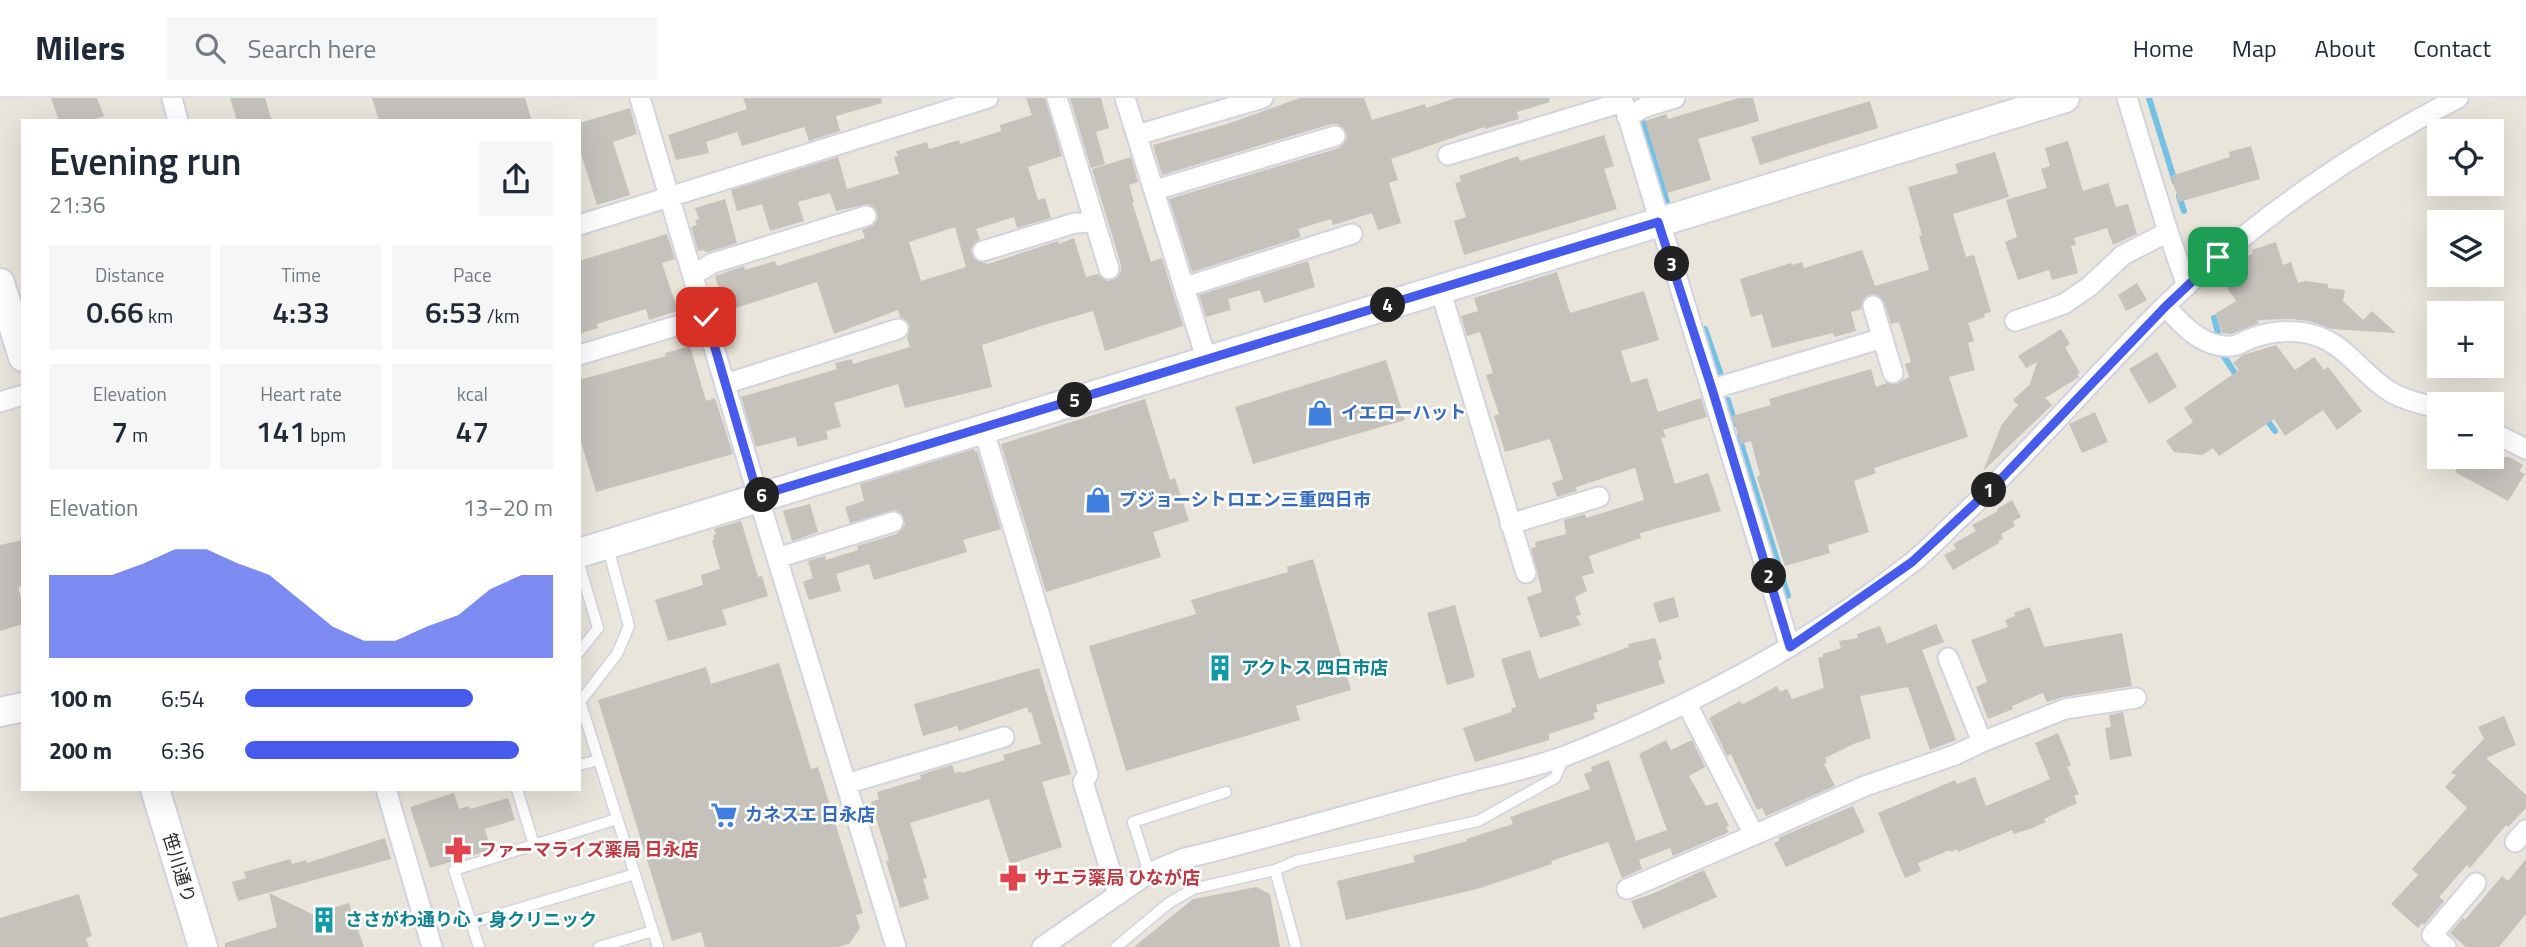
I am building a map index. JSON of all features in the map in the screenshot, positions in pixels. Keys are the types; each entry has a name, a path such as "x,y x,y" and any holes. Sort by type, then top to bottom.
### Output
{"street":[{"path":"172,98 177,119"},
{"path":"640,98 896,947"},
{"path":"581,224 988,98"},
{"path":"1058,98 1108,269"},
{"path":"1125,98 1207,361"},
{"path":"1137,135 1263,98"},
{"path":"1448,155 1624,106 1645,107 1675,98"},
{"path":"581,551 2065,98"},
{"path":"2127,98 2187,286"},
{"path":"1042,947 1149,873 1182,859 1525,769 1687,704 1790,647 1912,562 1996,484 2166,306 2218,257 2304,191 2398,130 2458,98"},
{"path":"1624,106 1790,647"},
{"path":"1155,190 1335,136"},
{"path":"693,275 713,263 866,216"},
{"path":"983,251 1075,223 1095,222"},
{"path":"2015,321 2064,304 2090,286 2123,255 2168,232"},
{"path":"1185,287 1352,234"},
{"path":"0,283 21,351"},
{"path":"1440,289 1526,573"},
{"path":"1873,306 1893,373"},
{"path":"2166,306 2181,324 2210,342 2224,346 2235,346 2253,338 2286,331 2307,333 2334,342 2390,391 2427,404"},
{"path":"581,354 706,317"},
{"path":"725,384 898,329"},
{"path":"1712,389 1883,338"},
{"path":"0,402 21,396"},
{"path":"983,428 1088,774 1083,782 1118,895"},
{"path":"2504,438 2526,449"},
{"path":"1510,524 1599,497"},
{"path":"777,558 893,522"},
{"path":"1948,659 1982,742"},
{"path":"1627,889 1651,881 1865,786 1955,755 2065,709 2136,698"},
{"path":"1687,704 1754,835"},
{"path":"0,712 21,707"},
{"path":"846,784 1004,737"},
{"name":"笹川通り","path":"156,791 203,947"},
{"path":"387,791 432,947"},
{"path":"2446,947 2432,935 2476,883"}],"lane":[{"path":"581,700 618,654 629,626 607,544"},
{"path":"581,571 598,628 581,649"},
{"path":"581,704 658,947"},
{"path":"1116,947 1169,903 1193,889 1275,870 1296,861 1478,821 1555,778 1565,755"},
{"path":"581,764 599,760"},
{"path":"518,791 534,845"},
{"path":"1149,873 1133,822 1226,792"},
{"path":"478,947 454,870 618,818"},
{"path":"1275,870 1296,947"},
{"path":"471,923 635,874"},
{"path":"599,947 653,931"}],"building":[{"path":"51,98 97,98 104,116 95,119 58,119"},
{"path":"230,98 265,98 271,119 236,119"},
{"path":"372,98 525,98 531,119 378,119"},
{"path":"743,98 881,98 882,103 836,116 840,131 809,141 804,127 742,146 737,132 706,142 709,153 676,160 668,135 747,109"},
{"path":"1026,98 1045,98 1062,156 1028,167 1038,200 1045,198 1051,218 1017,228 1014,217 976,229 980,239 971,248 974,259 988,264 1074,238 1086,277 1098,274 1107,281 1117,278 1121,265 1092,169 1131,157 1138,182 1129,185 1132,202 1151,262 1162,258 1183,326 1105,351 1093,311 982,345 992,387 905,408 898,384 834,403 841,427 826,431 828,439 798,447 795,437 756,447 741,397 837,369 835,363 852,359 853,364 910,347 907,338 910,326 900,317 898,310 834,334 817,282 726,311 715,276 744,266 745,270 775,261 777,266 865,238 862,230 874,225 878,218 875,208 868,204 836,211 830,193 798,202 804,221 770,231 762,204 737,211 731,190 838,157 847,189 899,174 894,157 898,156 896,151 927,142 929,149 959,140 960,144 1001,131 1000,125 1032,115","holes":["955,227 966,267 921,281 909,242"]},
{"path":"1070,98 1101,98 1109,128 1096,132 1105,164 1091,168"},
{"path":"1300,98 1364,98 1372,120 1456,98 1549,98 1550,102 1517,112 1519,119 1485,129 1484,127 1391,159 1398,180 1389,183 1401,223 1378,230 1372,213 1333,225 1331,219 1298,229 1301,237 1192,272 1169,199 1339,148 1347,139 1346,132 1338,124 1331,124 1162,175 1153,145 1227,124"},
{"path":"1739,98 1753,98 1759,121 1698,139 1711,180 1667,193 1645,121 1666,114 1668,119"},
{"path":"1870,101 1878,128 1760,165 1751,137"},
{"path":"630,108 637,134 613,142 630,195 597,205 581,153 581,122"},
{"path":"1604,135 1614,166 1604,169 1617,209 1464,255 1454,221 1466,217 1455,183 1461,181 1459,176 1518,156 1520,161"},
{"path":"2068,141 2083,191 2108,183 2116,207 2128,204 2137,234 2113,245 2107,228 2074,238 2076,245 2071,246 2078,273 2052,280 2049,270 2018,280 2005,242 2017,237 2006,200 2047,188 2041,169 2050,166 2045,148"},
{"path":"2251,146 2260,179 2179,202 2171,176 2230,157 2229,152"},
{"path":"1995,152 2009,197 1953,214 1966,257 1974,255 1991,312 1968,323 1974,341 1968,343 1975,370 1949,377 1968,437 1874,468 1876,473 1854,481 1869,532 1828,545 1830,553 1785,566 1757,477 1760,475 1751,441 1741,444 1732,416 1771,405 1769,399 1871,369 1876,387 1887,383 1897,384 1909,377 1905,364 1911,362 1899,322 1891,324 1884,302 1875,294 1865,297 1861,309 1851,312 1856,331 1834,337 1833,333 1772,348 1762,314 1751,317 1740,279 1791,263 1802,262 1804,268 1862,250 1875,286 1929,270 1908,187 1958,173 1955,164"},
{"path":"725,199 737,243 708,252 698,251 691,227 697,225 695,220 699,219 695,208"},
{"path":"667,234 675,259 662,263 678,311 649,320 646,309 597,324 598,328 581,333 581,260"},
{"path":"2276,242 2283,265 2291,262 2298,283 2305,281 2328,284 2328,288 2345,290 2343,301 2363,320 2372,311 2396,333 2332,329 2309,321 2292,319 2257,320 2259,323 2231,334 2222,333 2215,314 2236,301 2219,276 2243,260 2243,257 2253,254 2252,250"},
{"path":"1308,261 1315,287 1264,303 1260,290 1228,299 1231,310 1206,317 1199,295"},
{"path":"1557,272 1570,313 1644,291 1659,340 1621,351 1631,383 1647,378 1658,412 1701,398 1707,417 1663,430 1666,437 1661,438 1675,484 1708,473 1721,511 1640,533 1641,538 1589,556 1594,573 1582,576 1587,591 1575,597 1581,615 1576,616 1581,625 1540,638 1527,597 1542,592 1531,548 1536,547 1535,542 1566,534 1564,520 1585,514 1586,518 1644,500 1635,468 1576,487 1577,491 1557,497 1552,483 1563,479 1550,439 1505,452 1494,416 1499,414 1486,375 1493,373 1480,332 1467,336 1461,316 1478,311 1474,298"},
{"path":"2137,283 2147,300 2126,311 2118,295"},
{"path":"2061,329 2070,344 2065,347 2080,373 2077,374 2079,377 2045,398 2052,405 1983,471 2002,424 2018,405 2013,400 2030,384 2037,362 2026,368 2018,356"},
{"path":"2276,345 2295,370 2314,357 2324,370 2328,367 2362,411 2337,430 2323,410 2285,436 2274,419 2219,456 2213,448 2202,455 2174,452 2166,441 2193,422 2184,408 2239,370 2233,363 2243,355"},
{"path":"690,346 706,401 715,398 733,454 596,492 581,442 581,379 666,356 665,353"},
{"path":"2157,352 2177,387 2149,404 2129,369"},
{"name":"イエローハット","path":"1386,360 1405,420 1253,464 1235,407"},
{"name":"プジョーシトロエン三重四日市","path":"1145,399 1170,480 1175,478 1189,521 1153,532 1161,557 1046,592 1001,444"},
{"path":"2095,412 2108,442 2082,453 2069,424"},
{"path":"974,449 977,451 1001,529 963,540 967,552 874,580 869,564 836,574 841,591 809,600 803,582 813,578 808,561 825,556 826,560 858,550 857,546 897,534 905,525 902,514 895,510 850,523 845,507 864,501 860,484"},
{"path":"2504,457 2509,457 2523,465 2519,471 2525,474 2508,501 2455,472 2457,469 2504,469"},
{"path":"2012,500 2021,517 2013,521 2015,526 2001,534 2003,539 1998,541 1999,543 1953,570 1944,555 1956,549 1953,544 1976,531 1972,525"},
{"path":"810,504 818,532 792,541 783,511"},
{"path":"741,521 758,577 762,576 768,596 722,610 727,625 668,641 655,600 703,585 701,575 720,569 712,541 713,535 716,534 714,529"},
{"path":"21,540 21,586 18,587 21,597 21,625 0,631 0,545"},
{"name":"アクトス 四日市店","path":"1313,559 1351,690 1296,706 1300,720 1126,771 1089,646 1196,614 1191,600 1288,572 1287,567"},
{"path":"1674,597 1679,617 1659,623 1653,603"},
{"path":"1455,605 1475,677 1447,685 1427,613"},
{"path":"2030,607 2044,647 2122,633 2132,686 2047,702 2043,693 1988,719 1976,687 1987,682 1971,640 2008,627 2005,620"},
{"path":"1936,624 1944,642 1922,650 1956,740 1930,750 1908,687 1860,696 1871,738 1825,758 1827,763 1824,764 1835,786 1766,816 1762,808 1757,810 1731,754 1727,756 1709,718 1740,701 1745,703 1777,686 1780,692 1787,689 1792,699 1824,688 1818,658 1841,648 1839,641 1858,638 1857,634 1880,626 1887,644"},
{"path":"1655,638 1662,659 1658,661 1665,683 1596,705 1598,712 1593,713 1595,719 1549,734 1549,740 1475,762 1463,728 1512,712 1511,708 1516,707 1501,659 1530,650 1539,679 1629,647 1628,644"},
{"name":"カネスエ 日永店","path":"779,663 811,769 818,767 863,913 856,915 860,928 849,944 838,947 705,947 701,932 672,941 598,700 706,667 711,684"},
{"path":"1039,668 1071,774 1042,782 1062,847 1010,864 989,799 910,823 927,878 923,879 929,899 900,908 871,802 879,799 877,792 921,779 920,775 952,765 955,773 961,773 1005,760 1003,755 1041,744 1027,707 959,731 957,726 923,736 914,704"},
{"path":"2123,712 2132,756 2110,760 2105,728 2111,727 2109,715"},
{"path":"2504,716 2516,745 2486,758 2526,795 2526,808 2508,827 2506,825 2470,868 2467,865 2439,897 2444,901 2424,925 2422,923 2418,928 2391,904 2418,875 2412,869 2467,808 2445,787 2456,775 2451,773 2484,739 2478,727"},
{"path":"2058,733 2071,765 2067,767 2079,794 2074,796 2077,803 2030,829 2013,834 2012,830 1958,852 1957,849 1951,852 1950,850 1918,863 1921,871 1905,878 1878,813 1955,780 1957,784 1975,777 1986,806 2050,779 2035,743"},
{"path":"1666,740 1671,750 1692,740 1705,767 1689,776 1706,806 1717,802 1729,826 1726,828 1729,832 1673,856 1670,848 1639,860 1642,869 1622,878 1608,842 1477,889 1346,920 1337,881 1415,862 1413,856 1467,841 1466,839 1513,824 1510,817 1590,789 1584,774 1592,771 1591,767 1609,760 1636,841 1667,830 1639,754"},
{"path":"454,793 459,809 469,806 470,809 508,798 515,820 485,829 491,850 430,868 410,807"},
{"path":"1853,806 1865,832 1786,867 1774,843 1780,840 1778,838"},
{"path":"385,838 391,859 238,901 232,882 246,878 244,872 290,859 292,864 306,860 307,863"},
{"path":"2526,859 2526,914 2499,947 2466,947 2450,933 2463,918 2465,920 2502,876 2508,881"},
{"path":"1704,870 1717,897 1643,929 1631,901"},
{"path":"1257,887 1270,894 1280,947 1134,947 1193,899"},
{"name":"ささがわ通り心・身クリニック","path":"269,893 312,914 349,903 364,947 225,947 225,943 277,927"},
{"path":"79,894 92,936 86,938 89,947 0,947 0,918"}],"waterway":[{"path":"2149,98 2175,182"},
{"path":"1643,122 1667,202"},
{"path":"2179,196 2184,211"},
{"path":"2214,318 2218,333"},
{"path":"1705,329 1722,378"},
{"path":"2223,355 2238,378"},
{"path":"1728,400 1735,424"},
{"path":"2264,416 2275,431"},
{"path":"1739,437 1788,596"}],"place":[{"name":"イエローハット","path":"1320,413"},
{"name":"プジョーシトロエン三重四日市","path":"1098,500"},
{"name":"アクトス 四日市店","path":"1220,668"},
{"name":"カネスエ 日永店","path":"724,815"},
{"name":"ファーマライズ薬局 日永店","path":"458,850"},
{"name":"サエラ薬局 ひなが店","path":"1013,878"},
{"name":"ささがわ通り心・身クリニック","path":"324,920"}],"route":[{"path":"706,317 758,496 1658,222 1790,647 1912,562 1996,484 2166,306 2218,257"}]}
